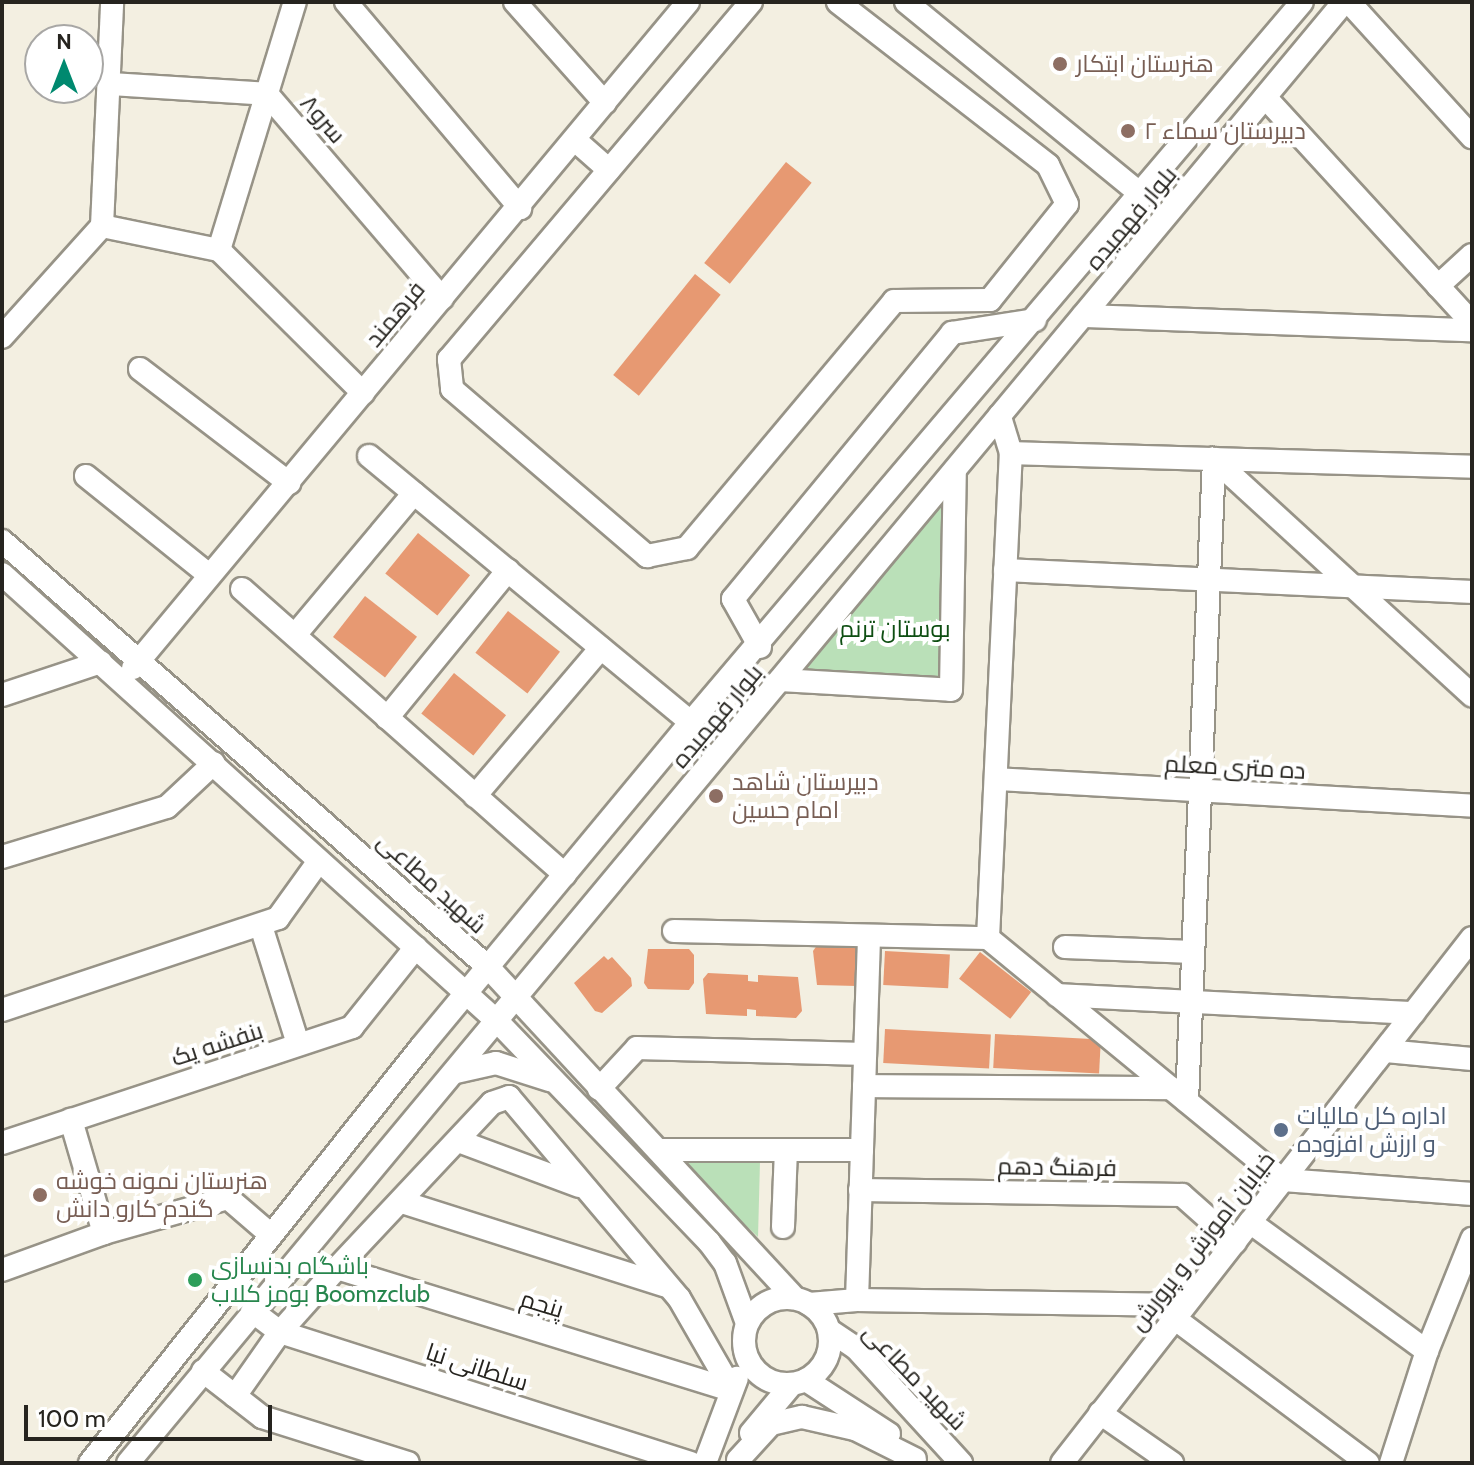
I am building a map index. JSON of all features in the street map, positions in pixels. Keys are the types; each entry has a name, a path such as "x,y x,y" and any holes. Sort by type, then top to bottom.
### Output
{"street":[{"path":"2,337 102,226 112,2"},
{"path":"219,250 295,2"},
{"path":"346,2 520,208"},
{"path":"515,2 605,103"},
{"name":"فرهمند","path":"122,681 520,208 688,2"},
{"path":"751,2 449,359 452,389 647,556 671,555 687,548 894,301 990,300 1067,204 1048,165 838,2"},
{"path":"906,2 1142,195"},
{"name":"بلوار فهمیده","path":"90,1463 271,1235 691,722 760,647 1302,2"},
{"path":"1346,2 1472,137"},
{"name":"بلوار فهمیده","path":"141,1458 203,1371 252,1311 498,1022 1346,2"},
{"name":"سرو۸","path":"110,84 267,94 442,298"},
{"path":"1265,97 1472,323"},
{"path":"575,140 609,170"},
{"path":"102,226 219,250 363,393"},
{"path":"1438,286 1472,255"},
{"path":"1083,316 1472,330"},
{"path":"760,647 733,599 952,333 1035,320"},
{"path":"140,369 289,483"},
{"path":"988,938 1011,453 1000,416"},
{"path":"1011,453 1472,467"},
{"path":"369,456 691,722"},
{"path":"1179,1094 1191,1002 1214,459"},
{"path":"1214,459 1472,695"},
{"path":"780,680 951,690 955,471"},
{"path":"86,476 209,575"},
{"path":"295,635 414,493"},
{"name":"شهید مطاعی","path":"2,541 141,659 489,968 599,1089 802,1301"},
{"path":"387,718 508,570"},
{"path":"1005,570 1472,592"},
{"path":"2,574 469,994 709,1242 725,1263 747,1323 745,1354 705,1463"},
{"path":"242,589 565,875"},
{"path":"475,796 601,648"},
{"path":"2,695 101,662"},
{"path":"2,857 167,807 214,763"},
{"name":"ده متری معلم","path":"996,779 1472,806"},
{"path":"2,1010 261,926 278,918 319,861"},
{"path":"261,926 298,1044"},
{"path":"674,931 869,938 988,938 1283,1180 1472,1194"},
{"path":"857,1300 869,938"},
{"name":"خیابان آموزش و پرورش","path":"1062,1463 1472,938"},
{"name":"بنفشه یک","path":"2,1143 352,1027 416,947"},
{"path":"1065,947 1193,952"},
{"path":"1057,995 1414,1013"},
{"path":"599,1089 637,1048 865,1054"},
{"path":"1386,1051 1472,1059"},
{"path":"447,1081 458,1069 489,1063 555,1083"},
{"path":"864,1086 1179,1094"},
{"path":"235,1396 280,1332 337,1268 461,1142 492,1103 509,1097 692,1317 732,1390"},
{"path":"71,1120 104,1233"},
{"path":"461,1142 580,1186"},
{"path":"658,1150 862,1150"},
{"path":"783,1227 786,1150"},
{"name":"فرهنگ دهم","path":"860,1190 1182,1195 1235,1242"},
{"path":"2,1270 104,1233 228,1198 271,1235"},
{"path":"402,1202 664,1285"},
{"path":"1250,1222 1427,1351"},
{"path":"1391,1463 1427,1351 1464,1284 1472,1239"},
{"name":"پنجم","path":"337,1268 732,1390"},
{"path":"747,1323 772,1300 857,1300 1178,1312 1368,1463"},
{"path":"738,1462 762,1416 826,1359 829,1330 802,1301"},
{"name":"سلطانی نیا","path":"252,1311 280,1332 691,1463"},
{"name":"شهید مطاعی","path":"829,1330 856,1348 961,1463"},
{"path":"745,1354 763,1378 799,1382 885,1431 917,1461"},
{"path":"203,1371 262,1417 408,1463"},
{"path":"1100,1413 1172,1463"},
{"path":"738,1462 771,1424 802,1417 855,1429 917,1461"}],"green space":[{"name":"بوستان ترنم","path":"946,493 941,679 796,673"},
{"path":"676,1160 760,1161 758,1237"}],"building":[{"path":"786,162 812,183 730,284 704,263"},
{"path":"695,274 721,295 639,396 613,375"},
{"path":"418,533 470,575 437,616 385,573"},
{"path":"365,596 417,637 385,678 333,637"},
{"path":"508,611 560,652 527,693 475,653"},
{"path":"454,673 506,715 473,756 421,713"},
{"path":"818,944 858,945 857,986 817,985 813,951"},
{"path":"648,949 689,949 694,955 694,983 689,990 648,989 644,983"},
{"path":"885,951 950,954 948,988 883,985"},
{"path":"980,952 1031,992 1010,1019 959,979"},
{"path":"604,956 608,960 612,957 631,978 632,986 602,1013 595,1011 574,983"},
{"path":"708,973 748,975 748,981 758,982 758,975 798,977 802,1011 796,1018 756,1016 756,1010 747,1009 747,1016 706,1014 703,979"},
{"path":"885,1029 991,1035 989,1069 883,1063"},
{"path":"995,1034 1101,1040 1099,1074 993,1068"}],"place":[{"name":"هنرستان ابتکار","path":"1060,64"},
{"name":"دبیرستان سماء ٢","path":"1128,131"},
{"name":"دبیرستان شاهد امام حسین","path":"716,796"},
{"name":"اداره کل مالیات و ارزش افزوده","path":"1281,1130"},
{"name":"هنرستان نمونه خوشه گندم کارو دانش","path":"40,1195"},
{"name":"باشگاه بدنسازی بومز کلاب Boomzclub","path":"195,1280"}]}
